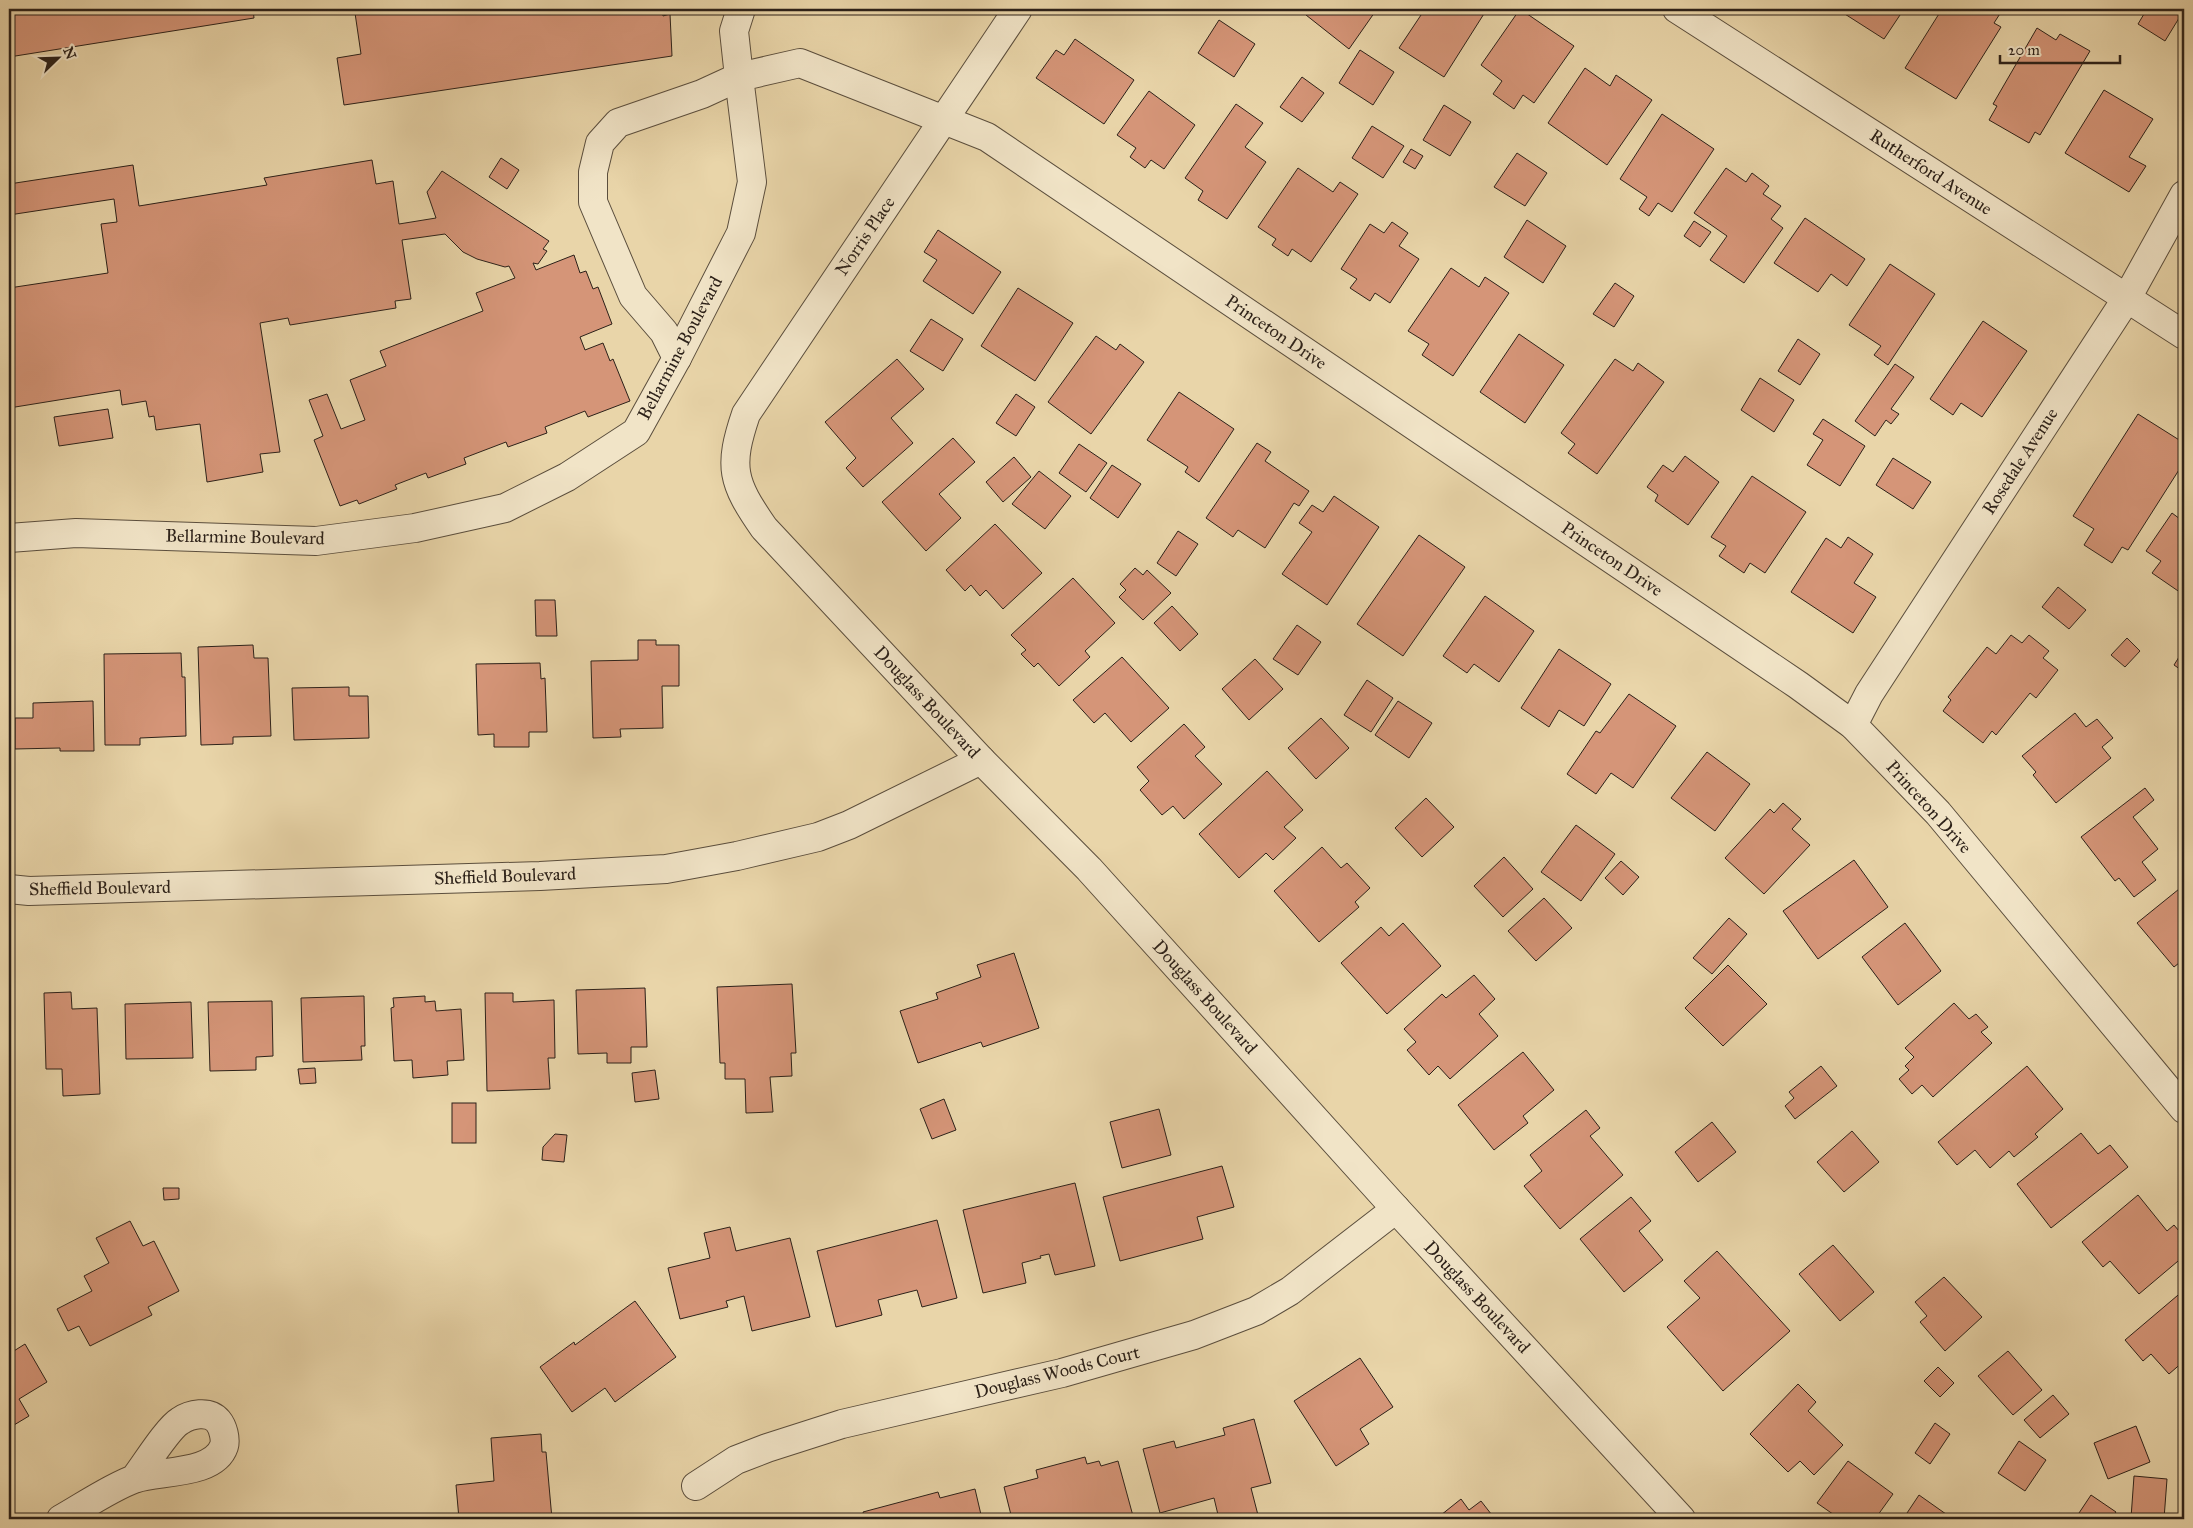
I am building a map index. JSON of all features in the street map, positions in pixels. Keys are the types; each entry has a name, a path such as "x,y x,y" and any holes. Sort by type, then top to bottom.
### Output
{"street":[{"name":"Bellarmine Boulevard","path":"9,538 76,533 316,541 415,528 505,508 567,476 636,432 677,358 741,233 752,182 734,30 741,9"},
{"name":"Norris Place","path":"736,473 734,461 736,443 746,414 1018,9"},
{"name":"Rutherford Avenue","path":"1677,9 2184,335"},
{"path":"677,358 664,332 633,296 593,202 593,172 600,143 618,123 702,94 740,76 800,63 945,119"},
{"name":"Princeton Drive","path":"945,119 987,137 1798,685 1853,726 1938,813 2184,1109"},
{"name":"Rosedale Avenue","path":"1853,726 1869,694 2127,298 2184,195"},
{"name":"Douglass Boulevard","path":"736,473 744,500 764,528 981,760 1089,869 1396,1209 1681,1519"},
{"name":"Sheffield Boulevard","path":"9,889 29,891 462,878 666,869 737,856 818,837 850,825 981,760"},
{"name":"Douglass Woods Court","path":"696,1486 736,1460 842,1424 1062,1373 1194,1335 1256,1311 1290,1291 1396,1209"},
{"path":"61,1519 135,1478"}],"building":[{"path":"32,9 253,9 254,18 9,57 9,13"},
{"path":"358,9 662,9 663,16 670,14 672,56 344,105 337,58 361,54 355,13"},
{"path":"1310,9 1377,9 1349,49 1306,15"},
{"path":"1425,9 1487,9 1444,77 1399,48"},
{"path":"1520,9 1574,46 1534,103 1523,95 1514,109 1493,94 1502,81 1481,65"},
{"path":"1837,9 1904,9 1884,39"},
{"path":"1942,9 2003,9 1994,23 2001,27 1956,99 1905,68"},
{"path":"2147,9 2184,10 2165,41 2138,24"},
{"path":"1219,20 1255,44 1234,77 1198,53"},
{"path":"2037,28 2056,40 2060,34 2090,51 2040,135 2035,132 2029,143 1989,120 1997,106 1993,104"},
{"path":"1075,39 1134,80 1104,124 1036,78 1056,50 1064,55"},
{"path":"1360,50 1394,72 1373,105 1339,83"},
{"path":"1585,68 1610,86 1616,75 1652,100 1607,165 1548,123"},
{"path":"1302,77 1324,93 1302,122 1280,107"},
{"path":"2104,90 2153,119 2129,157 2146,166 2129,192 2065,153"},
{"path":"1149,91 1195,125 1164,169 1151,160 1145,168 1130,157 1136,148 1117,135"},
{"path":"1236,104 1263,123 1245,147 1266,162 1227,219 1198,200 1203,191 1185,178"},
{"path":"1444,105 1471,122 1450,156 1423,140"},
{"path":"1662,114 1714,149 1672,212 1658,203 1649,216 1639,209 1647,197 1620,179"},
{"path":"1372,126 1404,146 1383,178 1352,158"},
{"path":"1411,149 1423,156 1415,169 1403,162"},
{"path":"1517,153 1547,173 1525,206 1494,187"},
{"path":"501,158 519,170 507,189 489,177"},
{"path":"372,160 376,184 393,181 399,224 436,218 427,192 442,171 549,241 543,249 547,251 538,264 533,263 536,270 574,255 580,273 586,271 593,289 598,287 612,324 580,337 585,350 603,343 610,361 613,359 630,401 588,417 585,411 545,427 547,433 508,447 506,442 464,458 466,464 428,478 426,473 395,485 397,489 359,504 357,500 340,506 314,440 323,436 309,400 327,394 341,429 365,420 350,380 386,366 380,351 483,311 476,293 515,278 509,266 505,267 477,259 463,252 445,234 402,240 411,299 395,301 396,308 290,325 288,318 260,323 280,452 260,454 263,472 207,482 200,424 156,430 154,416 149,417 146,401 122,405 120,390 9,408 9,288 108,273 101,224 117,222 114,199 9,215 9,184 133,165 139,206 267,185 264,178"},
{"path":"1298,168 1333,192 1340,182 1358,194 1311,262 1292,249 1288,256 1272,245 1276,239 1258,227"},
{"path":"1726,168 1746,182 1752,173 1769,186 1763,194 1781,206 1771,219 1783,228 1744,283 1710,260 1727,236 1694,213"},
{"path":"1805,218 1865,259 1847,286 1831,274 1818,292 1774,263"},
{"path":"1527,220 1566,246 1543,283 1504,257"},
{"path":"1694,221 1711,232 1700,247 1684,236"},
{"path":"1392,222 1408,233 1399,246 1419,259 1390,303 1375,293 1370,301 1350,288 1357,279 1341,269 1370,224 1384,233"},
{"path":"938,230 1001,272 973,314 923,281 937,260 924,252"},
{"path":"1890,264 1935,294 1888,365 1874,355 1881,346 1849,325"},
{"path":"1451,268 1479,287 1485,277 1509,293 1453,376 1422,355 1429,344 1408,331"},
{"path":"1615,283 1634,296 1614,327 1593,314"},
{"path":"1018,288 1073,323 1035,381 981,346"},
{"path":"931,319 963,339 943,371 910,351"},
{"path":"1983,321 2027,351 1982,417 1961,403 1953,415 1930,399"},
{"path":"1519,334 1564,365 1525,423 1480,392"},
{"path":"1096,336 1116,350 1120,344 1144,362 1091,434 1048,402"},
{"path":"1798,339 1820,354 1800,385 1778,371"},
{"path":"897,359 924,389 891,418 913,443 863,487 846,468 856,458 825,422"},
{"path":"1615,359 1633,371 1638,363 1664,382 1597,474 1568,453 1575,444 1561,433"},
{"path":"1895,364 1914,377 1891,409 1899,414 1891,424 1886,420 1875,436 1855,421"},
{"path":"1760,378 1794,400 1774,432 1741,410"},
{"path":"1179,392 1234,429 1199,482 1185,472 1188,467 1147,440"},
{"path":"1016,394 1035,407 1016,436 996,423"},
{"path":"108,409 113,438 59,446 54,417"},
{"path":"2138,414 2184,443 2184,462 2128,550 2122,547 2112,563 2084,545 2094,529 2073,516"},
{"path":"1823,419 1865,446 1840,486 1807,465 1823,440 1813,434"},
{"path":"953,438 975,462 939,494 961,518 926,551 882,502"},
{"path":"1257,443 1271,452 1265,461 1309,491 1299,506 1294,503 1265,548 1238,530 1233,537 1206,518"},
{"path":"1079,444 1107,463 1086,492 1059,473"},
{"path":"1685,456 1719,482 1688,525 1655,501 1658,495 1647,487 1663,465 1673,472"},
{"path":"1014,457 1031,477 1003,502 986,482"},
{"path":"1893,458 1931,482 1913,509 1876,485"},
{"path":"1112,465 1141,484 1118,518 1090,498"},
{"path":"1039,471 1071,496 1045,529 1012,504"},
{"path":"1752,476 1806,512 1765,573 1750,563 1744,573 1719,556 1726,546 1711,537"},
{"path":"1334,496 1379,527 1327,605 1282,574 1312,532 1299,523 1312,505 1323,512"},
{"path":"2172,513 2184,522 2184,595 2152,573 2161,561 2146,551"},
{"path":"995,524 1042,573 1003,609 986,590 980,596 971,585 965,591 946,570"},
{"path":"1178,531 1198,544 1176,576 1157,563"},
{"path":"1419,535 1465,567 1403,656 1357,624"},
{"path":"1848,537 1873,554 1854,583 1876,597 1853,633 1791,592 1826,538 1841,548"},
{"path":"1135,568 1143,575 1147,570 1171,593 1143,620 1119,597 1126,590 1120,584"},
{"path":"1073,578 1115,623 1085,651 1090,657 1059,686 1038,663 1034,667 1021,654 1026,650 1011,635"},
{"path":"2058,587 2086,610 2069,629 2042,607"},
{"path":"1485,596 1534,631 1499,682 1474,664 1467,673 1443,656"},
{"path":"535,600 555,600 557,636 536,636"},
{"path":"1172,606 1198,634 1180,651 1154,623"},
{"path":"1297,625 1321,642 1298,675 1273,659"},
{"path":"2011,635 2022,643 2029,635 2049,651 2043,658 2058,670 2036,698 2030,693 1996,735 1992,731 1983,743 1943,711 1951,700 1948,697 1987,647 1996,654"},
{"path":"2127,638 2140,651 2125,667 2111,655"},
{"path":"638,640 656,640 656,645 679,645 679,686 662,686 663,728 620,729 621,737 593,738 591,661 638,660"},
{"path":"253,645 254,658 268,658 271,736 233,737 233,744 201,745 198,647"},
{"path":"1559,649 1611,684 1584,726 1559,710 1549,727 1521,708"},
{"path":"2184,649 2184,672 2174,665"},
{"path":"181,653 182,677 185,677 186,736 140,738 140,745 105,745 104,654"},
{"path":"1122,657 1169,708 1131,742 1105,713 1094,723 1073,700"},
{"path":"1255,659 1283,689 1249,720 1222,689"},
{"path":"540,663 541,679 545,678 547,732 529,732 529,747 494,747 494,734 478,735 476,664"},
{"path":"1367,680 1393,698 1371,732 1344,715"},
{"path":"349,687 349,696 368,696 369,738 294,740 292,688"},
{"path":"1629,694 1676,726 1633,788 1611,773 1596,794 1567,774 1596,731 1600,733"},
{"path":"93,701 94,751 60,751 60,748 15,749 15,718 33,718 33,703"},
{"path":"1398,701 1432,723 1409,758 1375,735"},
{"path":"2075,713 2086,727 2097,719 2113,738 2102,747 2111,758 2056,803 2033,775 2036,772 2022,756"},
{"path":"1321,718 1349,748 1316,779 1288,748"},
{"path":"1184,724 1205,747 1195,756 1222,784 1184,819 1173,806 1162,815 1140,790 1149,781 1137,767"},
{"path":"1707,752 1750,784 1715,831 1671,798"},
{"path":"1267,771 1303,810 1284,827 1296,838 1273,860 1266,853 1239,878 1199,834"},
{"path":"2145,788 2154,800 2133,817 2158,849 2142,862 2156,880 2134,897 2119,878 2115,881 2081,837"},
{"path":"1426,798 1454,827 1422,857 1395,828"},
{"path":"1783,803 1801,819 1792,829 1810,845 1764,894 1725,858 1770,809 1774,813"},
{"path":"1576,825 1615,854 1581,901 1541,872"},
{"path":"1322,847 1341,868 1347,863 1370,888 1355,902 1359,907 1319,942 1274,891"},
{"path":"1504,857 1533,889 1503,917 1474,886"},
{"path":"1854,860 1888,907 1818,959 1783,911"},
{"path":"1621,861 1639,877 1623,895 1605,878"},
{"path":"2184,885 2184,959 2174,967 2137,923"},
{"path":"1544,898 1572,928 1536,961 1508,931"},
{"path":"1729,918 1747,934 1712,974 1693,958"},
{"path":"1403,923 1441,966 1387,1014 1341,963 1381,927 1389,936"},
{"path":"1905,923 1941,971 1898,1005 1862,957"},
{"path":"1014,953 1039,1028 983,1047 981,1042 918,1063 900,1011 938,999 936,993 981,977 977,965"},
{"path":"1728,965 1767,1004 1723,1046 1685,1008"},
{"path":"1474,975 1495,999 1479,1014 1498,1036 1450,1079 1438,1066 1429,1075 1407,1050 1416,1042 1404,1029 1442,994 1446,998"},
{"path":"792,984 796,1053 791,1053 792,1076 770,1077 773,1112 746,1113 745,1079 725,1079 725,1063 720,1063 717,987"},
{"path":"645,988 647,1047 631,1047 631,1063 607,1063 607,1053 578,1054 576,990"},
{"path":"71,992 72,1009 97,1008 100,1094 63,1096 62,1069 46,1069 44,993"},
{"path":"485,993 513,993 513,1002 554,1000 555,1058 548,1058 550,1089 487,1091"},
{"path":"364,996 365,1046 361,1046 362,1060 303,1062 301,998"},
{"path":"425,996 425,1002 435,1001 436,1011 461,1009 464,1060 447,1061 448,1075 413,1078 412,1060 394,1061 391,1008 394,1007 393,998"},
{"path":"272,1001 273,1056 256,1057 256,1070 210,1071 208,1002"},
{"path":"191,1002 193,1058 126,1059 125,1004"},
{"path":"1954,1003 1969,1019 1976,1014 1988,1027 1981,1032 1992,1043 1933,1097 1922,1085 1912,1094 1899,1079 1909,1070 1905,1066 1914,1057 1905,1048"},
{"path":"1523,1052 1554,1090 1523,1116 1528,1123 1494,1150 1458,1105"},
{"path":"1821,1066 1837,1086 1795,1119 1785,1106 1794,1098 1789,1092"},
{"path":"2027,1066 2063,1109 2035,1134 2038,1137 2014,1157 2009,1151 1990,1168 1975,1150 1957,1165 1938,1142"},
{"path":"315,1068 316,1083 300,1084 298,1069"},
{"path":"655,1070 659,1099 635,1102 632,1073"},
{"path":"944,1099 956,1130 932,1139 920,1109"},
{"path":"452,1103 476,1103 476,1143 452,1143"},
{"path":"1159,1109 1171,1155 1122,1168 1110,1122"},
{"path":"1586,1110 1600,1128 1590,1136 1623,1175 1560,1229 1524,1186 1542,1171 1530,1155"},
{"path":"1712,1122 1736,1152 1698,1182 1675,1152"},
{"path":"1852,1131 1879,1162 1844,1192 1817,1162"},
{"path":"2081,1133 2098,1154 2110,1145 2128,1167 2051,1228 2017,1184"},
{"path":"555,1134 567,1135 564,1162 542,1160 543,1147"},
{"path":"1222,1166 1234,1207 1197,1217 1203,1239 1120,1261 1103,1197"},
{"path":"1075,1183 1095,1266 1055,1275 1049,1254 1040,1256 1041,1258 1022,1263 1026,1283 983,1293 963,1210"},
{"path":"163,1188 179,1188 179,1199 164,1200"},
{"path":"2138,1195 2167,1231 2174,1225 2184,1237 2184,1256 2139,1294 2110,1261 2103,1267 2082,1242"},
{"path":"1631,1197 1651,1221 1639,1231 1663,1260 1624,1292 1580,1239"},
{"path":"937,1220 957,1298 922,1307 917,1290 878,1300 882,1315 836,1327 817,1251"},
{"path":"130,1221 143,1246 154,1241 179,1291 148,1307 152,1315 90,1346 79,1326 68,1331 57,1309 92,1291 84,1276 109,1263 96,1238"},
{"path":"730,1227 736,1251 790,1238 810,1317 752,1331 744,1296 726,1301 728,1307 680,1319 668,1268 710,1258 704,1233"},
{"path":"1833,1245 1874,1292 1840,1321 1799,1274"},
{"path":"1717,1251 1790,1331 1723,1391 1667,1327 1700,1298 1684,1281"},
{"path":"1944,1277 1982,1317 1945,1351 1920,1322 1927,1316 1915,1302"},
{"path":"2184,1290 2184,1361 2169,1374 2151,1354 2143,1361 2125,1340"},
{"path":"635,1301 676,1357 615,1402 605,1388 572,1412 540,1367 574,1342 575,1345"},
{"path":"25,1344 47,1382 19,1399 29,1416 9,1428 9,1354"},
{"path":"2008,1351 2042,1390 2013,1415 1978,1376"},
{"path":"1360,1358 1393,1407 1360,1429 1369,1444 1336,1466 1294,1401"},
{"path":"1938,1367 1954,1383 1940,1397 1924,1381"},
{"path":"1798,1384 1816,1402 1808,1411 1843,1445 1814,1475 1800,1461 1788,1472 1750,1434"},
{"path":"2053,1395 2069,1414 2040,1438 2024,1420"},
{"path":"1254,1419 1271,1483 1251,1488 1259,1519 1219,1519 1214,1498 1160,1513 1143,1449 1174,1441 1176,1448 1225,1435 1223,1428"},
{"path":"1935,1423 1950,1434 1930,1464 1915,1453"},
{"path":"2136,1426 2150,1462 2108,1479 2094,1443"},
{"path":"541,1434 542,1452 546,1452 552,1519 459,1519 456,1485 494,1481 491,1438"},
{"path":"2019,1441 2046,1460 2025,1491 1998,1473"},
{"path":"1085,1457 1087,1464 1099,1461 1101,1466 1118,1461 1133,1516 1121,1519 1012,1519 1004,1487 1038,1478 1036,1470"},
{"path":"1848,1461 1893,1494 1875,1519 1840,1519 1817,1503"},
{"path":"2134,1476 2167,1479 2164,1519 2131,1518"},
{"path":"975,1489 982,1519 865,1519 863,1512 938,1492 940,1498"},
{"path":"1919,1495 1953,1519 1903,1519"},
{"path":"2091,1495 2116,1512 2111,1519 2075,1519"},
{"path":"1461,1499 1469,1510 1481,1501 1495,1519 1436,1519"}]}
